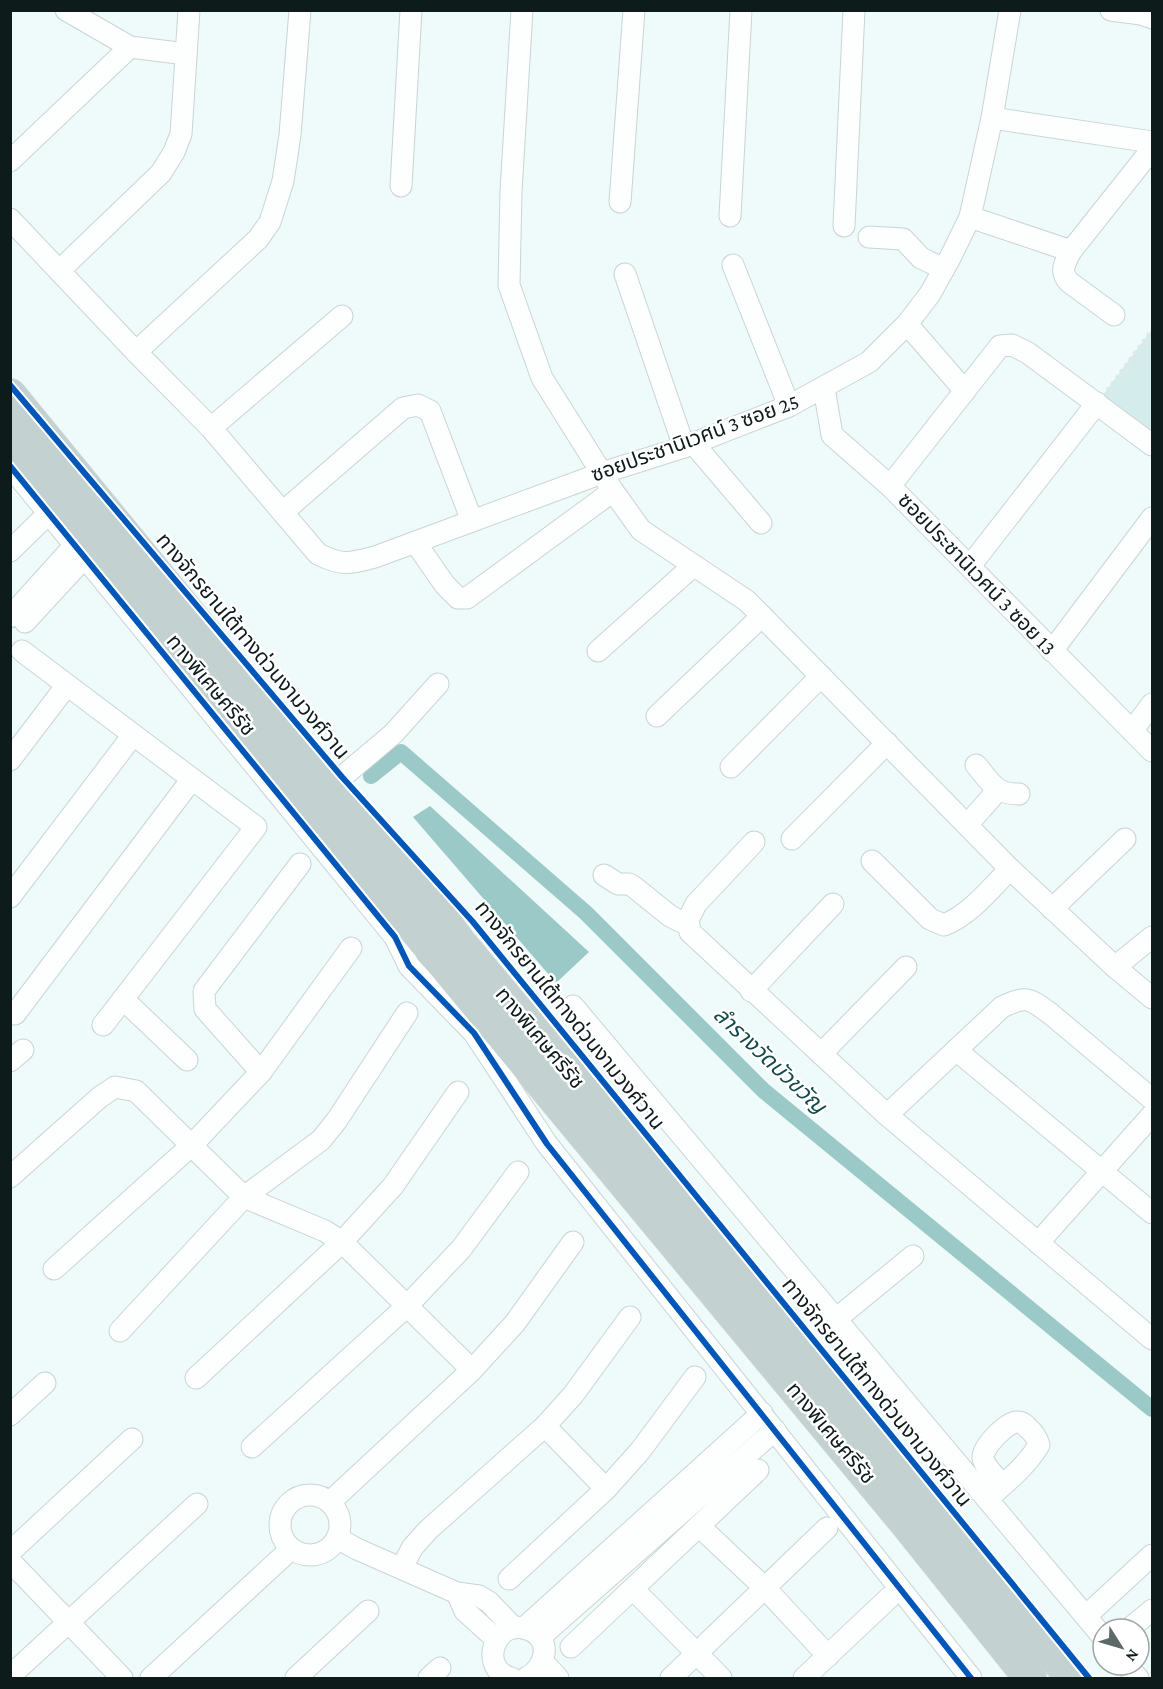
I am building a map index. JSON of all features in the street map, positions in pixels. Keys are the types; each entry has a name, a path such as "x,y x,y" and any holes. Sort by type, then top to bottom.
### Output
{"highway":[{"name":"ทางพิเศษศรีรัช","path":"10,395 499,989 932,1506 1072,1678"},
{"name":"ทางพิเศษศรีรัช","path":"10,441 906,1523 1030,1678"}],"street":[{"path":"66,10 130,47 186,54"},
{"path":"60,270 160,173 174,152 181,134 189,10"},
{"path":"136,352 258,239 270,222 283,181 290,135 300,10"},
{"path":"400,186 411,10"},
{"path":"522,10 511,191 509,285 542,378 608,482 641,530 736,592 1010,869 1115,967 1152,998"},
{"path":"620,202 634,10"},
{"path":"730,216 741,10"},
{"path":"844,226 854,10"},
{"name":"ซอยประชานิเวศน์ 3 ซอย 25","path":"283,512 318,554 335,562 354,563 472,521 608,482 689,445 789,406 868,362 907,324 930,294 970,217 992,118 1010,10"},
{"path":"1111,10 1141,14 1152,18"},
{"path":"10,161 130,47"},
{"path":"992,118 1152,142"},
{"path":"1114,315 1064,276 1062,270 1071,251 1152,149"},
{"path":"970,217 1071,251"},
{"path":"10,219 211,428 283,512 403,408 418,405 430,411 472,521"},
{"path":"869,237 903,239 921,258 944,269"},
{"path":"733,265 789,406"},
{"path":"625,274 689,445 761,523"},
{"path":"211,428 342,316"},
{"path":"907,324 965,391"},
{"path":"890,486 1000,346 1012,345 1028,353 1102,402 1152,445"},
{"name":"ซอยประชานิเวศน์ 3 ซอย 13","path":"824,388 832,435 890,486 1152,751"},
{"path":"970,566 1102,402"},
{"path":"10,466 395,937 409,966 474,1033 547,1144 971,1678"},
{"path":"415,542 450,591 458,598 467,598 608,482"},
{"path":"10,551 48,513"},
{"path":"1052,651 1152,518"},
{"path":"80,551 15,619 31,632 32,638 30,643 16,652 67,685 256,827 103,1025"},
{"path":"598,651 693,566"},
{"path":"657,716 762,616"},
{"path":"731,767 821,676"},
{"path":"342,777 393,734 438,684"},
{"path":"10,760 67,685"},
{"path":"1132,731 1152,704"},
{"path":"10,897 133,735"},
{"path":"792,839 887,743"},
{"path":"976,765 998,790 1005,794 1019,794"},
{"path":"15,1014 192,779"},
{"path":"967,825 998,790"},
{"path":"1052,909 1125,839"},
{"path":"754,842 696,904 688,920 690,932 887,1115 1152,1339"},
{"path":"872,861 930,919 944,925 966,913 1010,869"},
{"path":"261,1072 205,1009 204,991 300,864"},
{"path":"604,875 618,884 629,884 634,887 670,916 688,926"},
{"path":"751,991 833,904"},
{"path":"1115,967 1152,937"},
{"path":"54,1269 192,1144 261,1072 351,948"},
{"path":"820,1054 906,967"},
{"path":"123,999 187,1060"},
{"path":"887,1115 1002,1007 1020,999 1035,1002 1148,1086"},
{"path":"573,1006 1091,1622"},
{"path":"120,1331 244,1197 321,1140 337,1120 407,1013"},
{"path":"956,1050 1152,1213"},
{"path":"10,1178 100,1097 115,1087 136,1091 244,1197 325,1231 342,1242 471,1370"},
{"path":"196,1378 342,1242 393,1186 458,1092"},
{"path":"1038,1243 1152,1115"},
{"path":"252,1447 408,1306 461,1249 518,1172"},
{"path":"330,1502 471,1370 515,1323 573,1242"},
{"path":"836,1319 913,1256"},
{"path":"402,1568 412,1548 428,1530 545,1426 573,1395 630,1317"},
{"path":"509,1579 606,1489 640,1451 694,1377"},
{"path":"10,1415 45,1383"},
{"path":"558,1678 500,1672 492,1656 762,1413"},
{"path":"545,1426 606,1489"},
{"path":"518,1633 775,1430"},
{"path":"10,1552 132,1439"},
{"path":"571,1647 758,1470"},
{"path":"987,1499 1002,1485"},
{"path":"307,1495 319,1496 330,1502 338,1513 340,1525 337,1538 330,1548 319,1555 306,1556 291,1549 279,1531 280,1518 285,1507 295,1499 307,1495"},
{"path":"10,1676 197,1504"},
{"path":"699,1526 765,1588 828,1656"},
{"path":"671,1678 827,1528"},
{"path":"337,1538 458,1593 465,1611 544,1645 524,1676"},
{"path":"151,1678 291,1549"},
{"path":"1086,1616 1152,1555"},
{"path":"10,1561 122,1678"},
{"path":"633,1589 720,1678"},
{"path":"804,1678 890,1597"},
{"path":"296,1678 368,1611"}],"path":[{"path":"1102,402 1152,329"},
{"path":"1102,402 1152,340"},
{"path":"1133,356 1152,371"}],"shaded area":[{"path":"1152,329 1152,445 1097,403"}],"water":[{"path":"430,806 589,952 556,983 413,817"}],"waterway":[{"name":"ลำรางวัดบัวขวัญ","path":"371,776 401,752 586,913 764,1091 1152,1409"}],"cycle path":[{"name":"ทางจักรยานใต้ทางด่วนงามวงศ์วาน","path":"10,385 342,777 473,922 1089,1678"},
{"path":"10,466 395,937 409,966 474,1033 547,1144 971,1678"}]}
